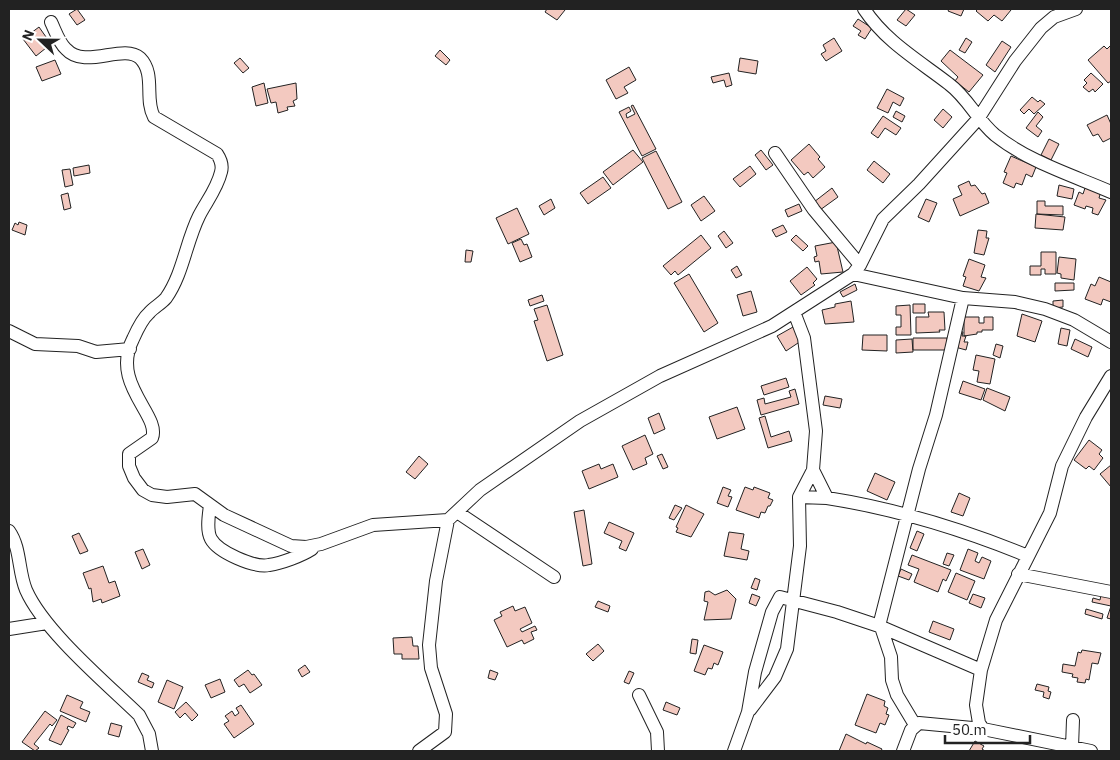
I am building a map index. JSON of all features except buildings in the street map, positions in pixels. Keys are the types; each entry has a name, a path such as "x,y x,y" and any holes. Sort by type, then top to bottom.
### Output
{"street":[{"path":"864,9 883,35 951,85 969,104 978,119 995,135 1041,164 1111,192"},
{"path":"419,751 444,732 446,714 431,668 429,645 436,581 453,516 480,490 580,421 660,376 748,338 794,312 856,270 883,219 919,184 978,119 1015,61 1041,28 1054,17 1076,9"},
{"path":"50,22 66,50 78,56 90,58 128,53 139,57 148,68 150,109 154,116 217,154 221,162 222,171 216,186 198,217 167,296 148,313 132,341 127,374 133,390 154,426 152,438 129,454 129,466 134,478 144,490 152,495 167,497 194,494 224,515 291,546 306,547 320,544 373,525 453,516 554,577"},
{"path":"775,153 856,270 962,298 1015,302 1045,309 1074,320 1111,342"},
{"path":"915,725 895,687 892,657 880,626 908,514 936,415 962,298"},
{"path":"748,712 775,677 787,650 800,546 800,497 813,470 816,431 804,338 794,312"},
{"path":"9,331 35,344 78,346 96,352 130,350"},
{"path":"983,728 978,717 976,705 981,670 996,620 1050,513 1062,466 1086,417 1111,376"},
{"path":"813,470 826,498"},
{"path":"800,497 826,498 908,514 971,533 1028,556"},
{"path":"210,504 210,539 226,553 252,564 268,566 307,552 320,544"},
{"path":"9,532 18,551 26,590 46,623 139,715 149,734 152,751"},
{"path":"1018,574 1111,592"},
{"path":"734,751 748,712 755,672 775,606 780,597 880,626 981,670"},
{"path":"9,629 46,623"},
{"path":"639,695 657,732 658,751"},
{"path":"1072,748 1073,720"},
{"path":"915,725 983,728 1041,747 1072,748 1090,751"},
{"path":"903,751 915,725"}]}
